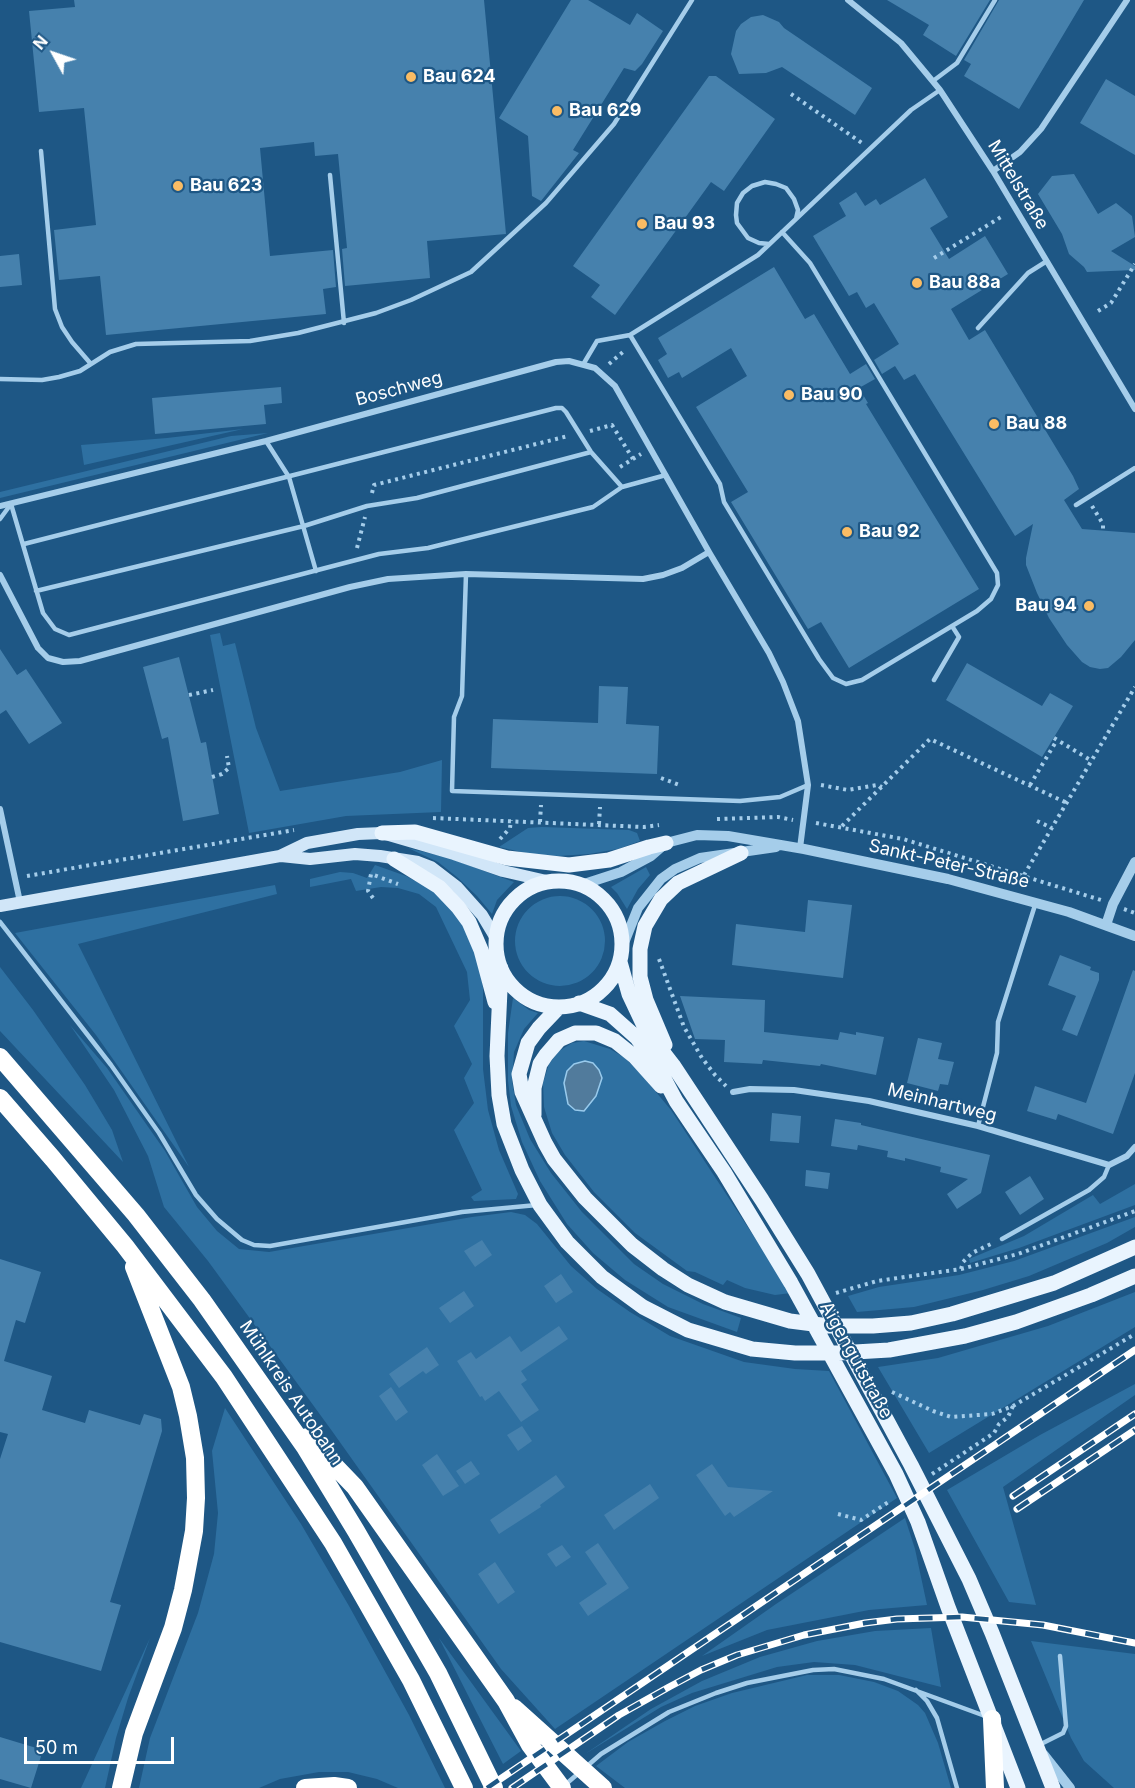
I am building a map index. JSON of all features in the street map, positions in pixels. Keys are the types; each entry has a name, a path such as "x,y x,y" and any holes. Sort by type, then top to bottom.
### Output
{"highway":[{"name":"Mühlkreis Autobahn","path":"0,1057 116,1190 202,1300 305,1447 438,1673 494,1788"},
{"path":"0,1098 94,1207 224,1377 333,1543 411,1680 464,1788"},
{"path":"121,1788 134,1733 173,1629 194,1531 196,1498 195,1458 181,1387 125,1246"},
{"path":"273,1400 355,1487 506,1701 530,1745 562,1788"},
{"path":"506,1701 543,1732 596,1783"},
{"path":"992,1719 995,1788"},
{"path":"305,1788 334,1786 348,1788"}],"main road":[{"path":"1,906 280,856 307,843 358,834 415,832 507,858 569,865 609,860 666,843"},
{"path":"382,833 503,871 551,882"},
{"path":"673,1065 642,988 639,964 645,926 661,899 678,883 741,853"},
{"path":"280,856 310,859 355,855 418,862 447,879 469,900 482,915 497,940"},
{"path":"394,859 439,888 458,907 475,932 494,968 513,987 528,998 542,1004 559,1007 579,1003 596,995 608,984 621,955"},
{"path":"673,1065 646,1030 636,1010 621,955 621,929 611,908 596,893 581,885 566,881 551,882 531,888 512,902 501,922 494,968 498,1014 496,1056 504,1124 522,1170 540,1205 567,1242 602,1277 644,1307 688,1330 752,1348 795,1353 889,1350 965,1336 1016,1322 1091,1295 1135,1276"},
{"name":"Aigengutstraße","path":"579,1003 610,1014 632,1032 724,1172 791,1283 896,1474 918,1522 948,1607 1018,1788"},
{"path":"559,1007 528,1043 519,1074 522,1092 554,1159 602,1217 632,1245 688,1285 743,1308 790,1320 829,1326 911,1323 952,1314 1054,1283 1135,1247"},
{"path":"534,1119 534,1088 540,1064 559,1040 575,1033 596,1033 625,1047 676,1101"},
{"name":"Aigengutstraße","path":"673,1065 740,1163 808,1274 911,1465 974,1589 1053,1788"}],"street":[{"name":"Mittelstraße","path":"848,0 901,43 940,90 993,171 1135,409"},
{"path":"993,171 1020,152 1041,129 1127,0"},
{"name":"Boschweg","path":"0,506 266,441 556,362 584,363"},
{"path":"584,363 595,368 615,386 769,653 792,703 802,739 808,785 800,848"},
{"path":"0,575 38,648 48,658 63,662 80,661 350,587 388,579 466,574 643,579 682,568 709,552"},
{"path":"0,809 20,902"},
{"path":"581,885 621,872 651,856 666,843 705,834 783,846"},
{"path":"621,955 639,908 661,879 675,869 699,858 783,846"},
{"name":"Sankt-Peter-Straße","path":"783,846 948,879 1036,902 1135,936"},
{"path":"1106,925 1113,904 1134,867"},
{"name":"Meinhartweg","path":"733,1092 766,1089 839,1096 919,1111 1109,1165"},
{"path":"1109,1165 1127,1156 1135,1147"},
{"path":"1037,1747 1070,1788"}],"lane":[{"path":"0,379 42,380 80,371 110,352 136,345 250,341 344,323 411,300 471,272 546,203 614,124 692,0"},
{"path":"933,81 957,63 995,0"},
{"path":"584,363 597,341 630,335 758,255 911,110 940,90"},
{"path":"41,151 55,309 62,327 91,364"},
{"path":"330,175 344,323"},
{"path":"770,244 759,243 748,238 741,231 736,215 737,203 743,193 752,186 765,182 776,183 786,189 794,199 798,210 796,219"},
{"path":"630,335 720,484 724,502 819,659 833,678 846,684 862,680 977,611 991,599 998,585 997,573 810,262 782,232"},
{"path":"978,328 1028,273 1047,261"},
{"path":"24,544 556,408 562,408 567,412 591,452 622,488"},
{"path":"266,441 289,477 316,571"},
{"path":"36,591 304,526 368,506 417,498 591,452"},
{"path":"1076,505 1135,468"},
{"path":"11,504 43,613 55,629 69,634 379,554 428,548 593,507 622,488 666,475"},
{"path":"0,519 11,504"},
{"path":"466,574 462,696 454,717 452,791 740,801 780,796 808,785"},
{"path":"934,680 958,637 952,626"},
{"path":"978,1126 997,1053 998,1022 1036,902"},
{"path":"0,922 111,1065 159,1133 196,1195 217,1219 242,1240 254,1245 270,1246 462,1212 540,1205"},
{"path":"1002,1239 1089,1190 1104,1177 1109,1165"},
{"path":"1037,1747 1064,1733 1066,1726 1060,1656"},
{"path":"562,1788 601,1754 669,1712 747,1683 793,1672 834,1669 884,1679 914,1688 992,1719"},
{"path":"914,1688 927,1701 937,1718 957,1788"}],"path":[{"path":"791,94 870,148"},
{"path":"934,258 1001,217"},
{"path":"1098,311 1111,303 1135,264"},
{"path":"608,364 624,351"},
{"path":"1087,498 1103,524 1103,530"},
{"path":"1024,876 1135,687"},
{"path":"189,695 213,690"},
{"path":"841,827 930,739 1067,803"},
{"path":"1030,786 1056,739 1092,761"},
{"path":"212,777 222,774 229,768 227,756"},
{"path":"661,778 687,788"},
{"path":"821,785 848,790 877,784 882,787"},
{"path":"708,820 767,817 804,821 903,839 1092,894 1135,913"},
{"path":"495,840 510,828 511,820"},
{"path":"1037,821 1052,828"},
{"path":"644,827 667,825"},
{"path":"373,898 368,891 371,874 401,885"},
{"path":"658,957 684,1027 715,1076 733,1092"},
{"path":"835,1294 877,1281 961,1269 1018,1254 1135,1211"},
{"path":"961,1269 963,1262 972,1253 1002,1239"},
{"path":"886,1390 951,1417 992,1414 1013,1406 1135,1334"}],"shaded area":[{"path":"243,429 84,465 81,445"},
{"path":"268,433 0,498 0,492 231,436"},
{"path":"220,633 223,646 235,643 256,728 280,791 400,772 442,760 441,812 346,816 249,833 210,635"},
{"path":"528,828 629,830 637,833 640,841 618,849 558,856 530,854 499,847"},
{"path":"408,848 449,858 514,882 497,900 492,914 477,896 438,862"},
{"path":"375,865 406,876 436,892 457,915 470,938 480,969 483,988 483,1069 488,1110 499,1150 518,1194 516,1199 474,1201 471,1197 482,1190 454,1130 474,1103 464,1078 472,1064 454,1026 470,1000 467,972 436,907 419,894 398,888 381,887 356,891 351,879 310,887 310,879 340,872 353,873 367,878"},
{"path":"646,867 650,875 638,889 627,909 611,887"},
{"path":"275,885 277,894 78,944 189,1167 96,1035 15,933"},
{"path":"551,896 569,896 585,903 598,916 605,932 605,950 598,966 585,979 569,986 551,986 535,979 522,966 515,950 515,932 522,916 535,903"},
{"path":"0,967 85,1085 112,1130 123,1162 0,1031"},
{"path":"513,998 529,1010 538,1013 524,1029 514,1052 512,1081 516,1105 530,1139 551,1173 582,1212 634,1264 663,1284 703,1304 741,1318 737,1332 668,1307 625,1280 593,1253 567,1224 540,1181 522,1142 511,1106 508,1081 508,1033"},
{"path":"70,1025 107,1068 165,1151 197,1207 217,1231 239,1249 269,1252 472,1217 511,1212 525,1215 537,1224 571,1266 597,1289 670,1336 744,1362 829,1371 897,1498 555,1729 501,1669 208,1261 164,1207 148,1156 114,1090"},
{"path":"584,1041 610,1049 625,1058 671,1110 791,1293 775,1295 745,1288 727,1280 723,1285 695,1272 687,1271 635,1233 594,1192 565,1155 552,1133 544,1107 543,1083 549,1064 559,1051 572,1043"},
{"path":"585,1061 593,1063 602,1078 596,1096 584,1111 575,1110 568,1104 564,1083 567,1071 574,1064"},
{"path":"1135,1184 1135,1205 1019,1248 970,1263 969,1259 1024,1236 1093,1195 1100,1204"},
{"path":"1135,1217 1135,1227 1107,1243 1029,1276 983,1290 914,1307 857,1312 848,1296 879,1287 959,1275 1014,1261"},
{"path":"1135,1292 1135,1327 929,1453 878,1367 938,1358 1048,1326"},
{"path":"1135,1384 1135,1395 1003,1487 1036,1605 1009,1602 947,1490 1040,1435"},
{"path":"225,1408 301,1524 349,1606 409,1715 445,1788 398,1788 377,1779 348,1772 319,1772 280,1779 259,1788 139,1788 150,1738 198,1613 214,1554 218,1513 212,1451"},
{"path":"905,1518 915,1549 927,1605 869,1610 767,1630 702,1656 776,1604"},
{"path":"931,1628 941,1687 855,1665 814,1662 777,1667 692,1693 661,1707 585,1754 651,1709 702,1681 760,1657 817,1641 875,1631"},
{"path":"150,1638 116,1738 105,1788 81,1788"},
{"path":"439,1638 521,1751 503,1764 478,1715"},
{"path":"1031,1641 1135,1654 1135,1788 1114,1788 1084,1761 1071,1738"},
{"path":"807,1675 839,1675 874,1682 898,1691 918,1705 925,1713 938,1743 951,1788 625,1788 596,1766 628,1742 695,1706 732,1693"}],"building":[{"path":"74,0 484,0 506,234 427,241 430,278 345,286 342,249 347,248 338,154 315,156 314,142 260,148 270,256 333,250 336,287 323,289 326,314 106,335 100,276 59,280 54,230 96,225 84,108 39,112 29,11 75,7"},
{"name":"Bau 629","path":"571,0 588,0 630,25 637,13 663,31 635,71 624,68 573,150 579,153 541,201 532,196 528,136 499,118"},
{"path":"887,0 990,0 956,56 923,35 929,25"},
{"path":"999,0 1084,0 1019,109 964,76 971,64 964,60"},
{"path":"763,15 779,22 784,28 872,88 855,115 782,67 766,73 739,74 731,54 736,31 751,17"},
{"name":"Bau 93","path":"709,76 716,76 775,119 724,191 711,182 615,315 591,297 600,285 573,266"},
{"path":"1106,79 1135,96 1135,155 1080,123"},
{"path":"1074,174 1098,214 1116,203 1132,216 1135,237 1111,251 1135,266 1135,270 1087,272 1069,254 1062,234 1038,194 1052,176"},
{"path":"925,178 948,217 930,228 949,259 985,236 1008,274 951,309 969,340 985,330 1073,476 1079,489 1064,500 1082,529 1135,533 1135,640 1108,668 1090,667 1082,662 1067,645 1049,618 1026,565 1033,524 1015,536 915,374 904,380 895,366 882,374 874,360 899,344 874,303 866,308 857,292 849,296 813,236 846,216 839,203 856,192 865,206 876,199 880,205"},
{"path":"19,254 22,285 0,287 0,256"},
{"path":"774,267 805,319 814,314 850,374 866,364 875,379 859,388 868,403 866,404 979,589 849,668 821,622 808,629 731,502 748,492 696,407 747,376 731,348 682,378 679,372 668,378 658,360 667,354 658,338"},
{"path":"281,387 282,403 264,405 266,424 155,434 152,398"},
{"path":"0,649 17,675 26,669 62,723 29,744 6,710 0,714"},
{"path":"179,657 201,743 206,742 219,814 183,821 168,737 162,739 143,667"},
{"path":"967,663 1042,706 1050,693 1073,706 1042,757 946,700"},
{"path":"599,686 628,687 626,724 659,726 657,774 491,768 493,719 598,723"},
{"path":"808,900 852,905 843,978 732,965 736,924 805,932"},
{"path":"1060,955 1091,967 1090,970 1099,973 1099,980 1077,1036 1062,1030 1076,996 1048,985"},
{"path":"1133,970 1135,971 1135,1073 1113,1134 1058,1114 1056,1120 1027,1111 1035,1086 1086,1103"},
{"path":"680,996 765,1000 764,1032 838,1040 840,1032 856,1035 856,1032 884,1037 876,1075 821,1064 820,1066 763,1060 762,1064 724,1062 725,1040 695,1039"},
{"path":"918,1038 942,1043 938,1059 954,1062 948,1085 940,1084 938,1091 907,1083"},
{"path":"772,1113 801,1116 799,1143 770,1141"},
{"path":"835,1119 861,1123 861,1125 990,1155 981,1193 957,1209 947,1194 968,1179 940,1172 941,1167 905,1158 905,1161 887,1157 888,1151 858,1145 857,1150 831,1146"},
{"path":"806,1170 830,1173 828,1189 805,1186"},
{"path":"1030,1176 1044,1199 1020,1215 1005,1192"},
{"path":"482,1240 492,1255 475,1267 464,1251"},
{"path":"0,1259 41,1272 25,1323 16,1320 4,1361 52,1376 42,1410 85,1423 89,1410 140,1425 144,1414 161,1419 162,1431 110,1602 121,1605 101,1671 0,1642 0,1459 8,1434 0,1432"},
{"path":"561,1274 573,1292 556,1303 544,1286"},
{"path":"464,1291 474,1306 450,1323 439,1308"},
{"path":"559,1326 568,1339 521,1371 527,1380 521,1384 539,1410 521,1422 499,1391 485,1401 482,1396 480,1397 457,1361 471,1352 476,1359 510,1336 521,1352"},
{"path":"427,1347 439,1365 426,1374 423,1371 399,1388 389,1374"},
{"path":"391,1387 408,1412 396,1421 379,1396"},
{"path":"522,1426 532,1441 518,1451 507,1435"},
{"path":"437,1454 459,1486 443,1496 422,1465"},
{"path":"471,1461 480,1474 465,1484 456,1471"},
{"path":"712,1464 728,1487 773,1491 734,1517 730,1512 725,1516 696,1475"},
{"path":"556,1475 565,1487 540,1505 541,1507 499,1534 490,1520"},
{"path":"650,1484 659,1498 614,1530 604,1515"},
{"path":"598,1543 629,1588 588,1616 579,1603 607,1584 585,1552"},
{"path":"562,1545 571,1557 556,1567 547,1554"},
{"path":"495,1562 515,1592 498,1604 478,1574"},
{"path":"0,1737 43,1750 31,1788 0,1779"}],"railway":[{"path":"487,1788 1135,1350"},
{"path":"1013,1496 1135,1414"},
{"path":"1017,1509 1135,1430"},
{"path":"512,1788 619,1715 701,1670 737,1655 804,1635 897,1619 962,1617 1043,1625 1135,1643"}],"place":[{"name":"Bau 624","path":"411,77"},
{"name":"Bau 629","path":"557,111"},
{"name":"Bau 623","path":"178,186"},
{"name":"Bau 93","path":"642,224"},
{"name":"Bau 88a","path":"917,283"},
{"name":"Bau 90","path":"789,395"},
{"name":"Bau 88","path":"994,424"},
{"name":"Bau 92","path":"847,532"},
{"name":"Bau 94","path":"1089,606"}]}
